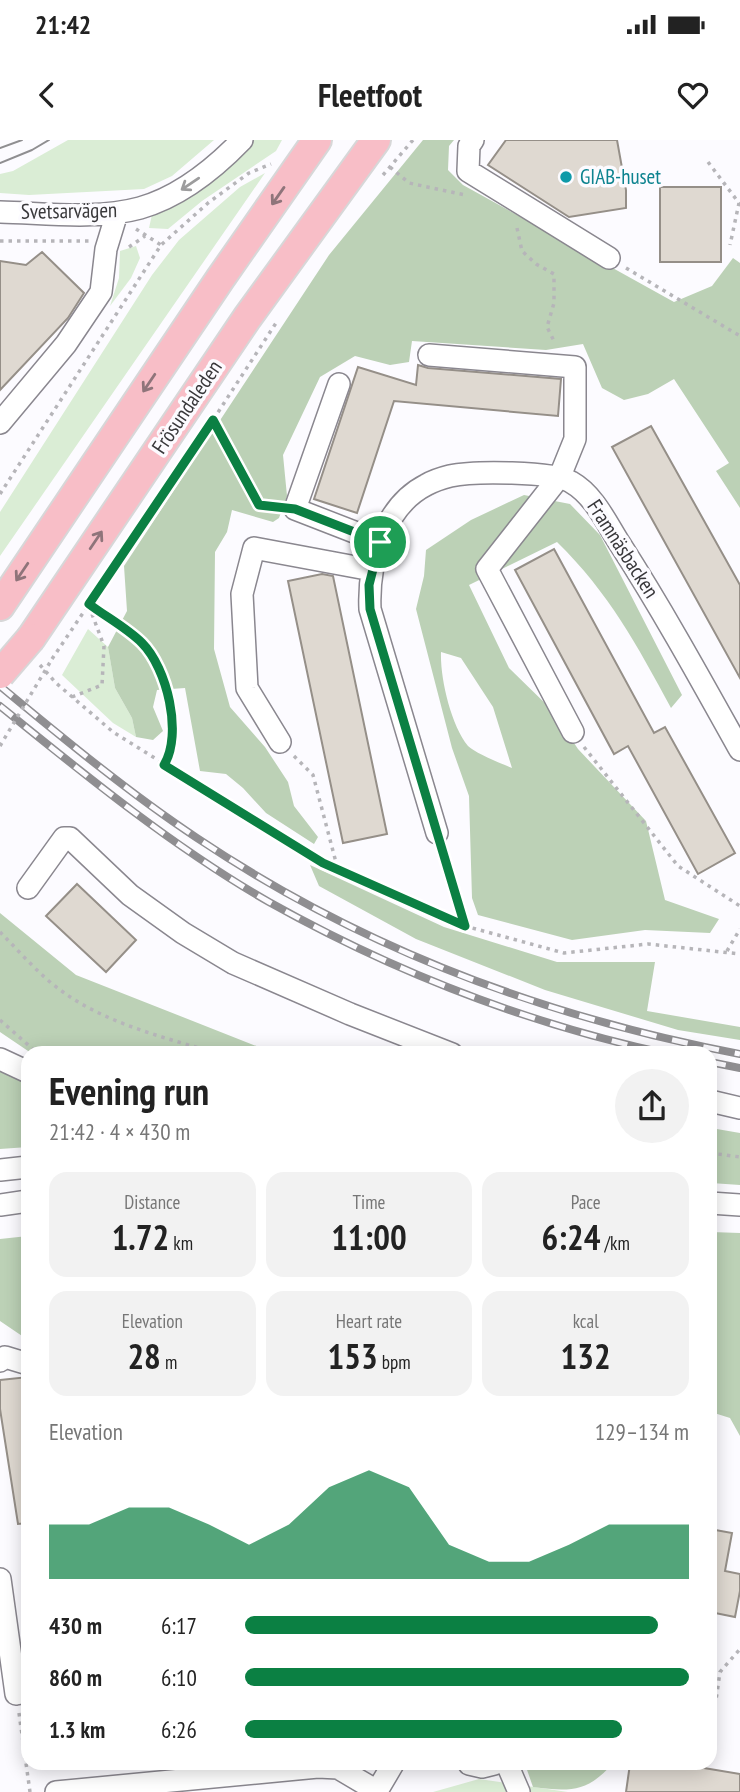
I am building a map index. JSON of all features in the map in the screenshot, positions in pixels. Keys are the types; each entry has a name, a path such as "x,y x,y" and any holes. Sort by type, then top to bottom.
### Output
{"main road":[{"path":"0,606 317,140"},
{"name":"Frösundaleden","path":"0,674 34,650 247,318 376,140"}],"street":[{"name":"Svetsarvägen","path":"0,212 86,214 117,213 141,208 190,185 242,140"},
{"path":"473,140 469,146 468,172 609,258"},
{"path":"0,423 66,344 101,292 106,249 117,213"},
{"path":"429,355 575,367 575,439 560,476 487,569 573,732"},
{"path":"339,384 295,509 380,542"},
{"path":"437,833 370,609 369,585 380,542 391,518 403,502 414,491 429,483 450,476 476,473 560,476"},
{"name":"Framnäsbacken","path":"560,476 588,495 659,604 740,750"},
{"path":"280,742 247,688 242,594 254,548 372,570"},
{"path":"28,888 64,838 70,838 130,894 183,933 233,963 432,1046"},
{"path":"0,1053 21,1068"},
{"path":"0,1059 21,1069"},
{"path":"717,1103 740,1108"},
{"path":"0,1170 21,1168"},
{"path":"0,1205 21,1201"},
{"path":"717,1203 740,1205"},
{"path":"0,1361 5,1357 21,1362"},
{"path":"0,1579 21,1688"},
{"path":"56,1792 285,1770"},
{"path":"335,1770 377,1791 389,1770"},
{"path":"510,1770 519,1792"}],"path":[{"path":"382,177 413,140"},
{"path":"0,494 160,245 208,203 249,173 279,161"},
{"path":"708,162 738,203 730,245"},
{"path":"390,167 409,183 468,196"},
{"path":"514,223 519,230 522,251 536,264 554,274 554,303 547,327 567,367"},
{"path":"0,241 94,241 106,249"},
{"path":"609,258 740,336"},
{"path":"0,746 52,659 279,318"},
{"path":"213,420 259,505 295,509"},
{"path":"72,697 102,685 104,646 89,604"},
{"path":"89,604 141,643 162,674 172,723 170,755 164,765"},
{"path":"34,650 72,697 113,732 164,765 323,863 465,926 564,953 649,944 740,954"},
{"path":"573,732 678,866 740,906"},
{"path":"280,742 313,775 338,870"},
{"path":"437,833 465,926"},
{"path":"726,952 740,929"},
{"path":"0,932 63,992 106,1016 158,1037 191,1046"},
{"path":"0,1020 29,1046"},
{"path":"717,1154 740,1157"},
{"path":"717,1693 720,1672 740,1649"},
{"path":"27,1770 30,1792"}],"green space":[{"path":"68,140 214,140 172,176 144,189 29,195 0,193 0,174 13,171"},
{"path":"251,140 282,140 276,151 202,201 168,229 149,228 153,210"},
{"path":"423,140 454,140 449,146 448,170 463,185 674,302 712,286 733,258 740,263 740,508 716,471 729,463 674,379 648,394 624,400 602,388 583,344 546,350 412,341 409,362 390,365 355,356 320,377 283,455 287,496 279,518 273,522 232,510 227,532 215,552 214,649 230,707 265,747 288,782 294,806 318,837 314,844 266,813 226,774 200,771 185,688 157,690 153,707 163,731 153,740 136,737 132,718 115,688 108,647 127,611 124,566 329,255"},
{"path":"265,173 0,556 0,512 152,275 179,240 240,187"},
{"path":"136,246 140,258 131,278 110,306 119,278 120,251"},
{"path":"524,495 570,504 600,535 682,695 671,708 634,641 607,600 557,542 469,585 509,668 552,710 578,749 646,821 665,900 719,919 710,933 645,930 572,940 478,915 472,898 469,796 452,748 416,609 424,576 426,550 471,520","holes":["441,652 461,658 493,707 512,768 471,749 456,726 445,688"]},
{"path":"88,629 108,647 115,688 132,718 136,737 113,723 62,675"},
{"path":"310,865 444,927 557,962 655,962 647,1011 740,1027 740,1040 678,1030 545,990 416,939 319,886"},
{"path":"0,913 76,975 256,1046 21,1046 0,1032"},
{"path":"0,1065 21,1075 21,1148 0,1149"},
{"path":"717,1129 740,1133 740,1185 717,1183"},
{"path":"717,1232 740,1233 740,1436 730,1418 717,1414"},
{"path":"21,1237 21,1335 0,1321 0,1239"},
{"path":"527,1770 606,1770 595,1780 577,1788 533,1787"},
{"path":"479,1779 568,1792 433,1792"}],"building":[{"name":"GIAB-huset","path":"506,140 617,140 626,190 626,208 569,217 488,165"},
{"path":"660,187 721,187 721,262 660,262"},
{"path":"42,252 84,293 68,318 0,390 0,261 26,265"},
{"path":"418,365 561,379 558,416 394,401 357,513 314,499 358,367 416,385"},
{"path":"651,426 740,585 740,678 612,447"},
{"path":"554,549 654,733 665,727 735,853 698,874 628,746 614,754 515,570"},
{"path":"322,574 333,576 387,834 343,843 288,581"},
{"path":"77,884 136,940 106,972 46,916"},
{"path":"21,1378 21,1524 18,1524 0,1409 0,1380"},
{"path":"717,1530 732,1533 725,1571 740,1574 735,1617 717,1613"},
{"path":"629,1770 716,1770 740,1774 740,1792 626,1792"}],"tram line":[{"path":"0,148 22,140"},
{"path":"0,163 49,140"}],"railway":[{"path":"0,686 97,765 171,820 260,878 324,913 457,974 526,999 596,1020 701,1046"},
{"path":"0,706 164,834 269,902 364,951 463,993 564,1027 633,1046"},
{"path":"717,1049 740,1054"},
{"path":"717,1063 740,1068"}],"place":[{"name":"GIAB-huset","path":"566,177"}],"route":[{"path":"213,420 259,505 295,509 380,542 369,585 370,609 465,926 323,863 164,765 170,755 172,723 162,674 141,643 89,604 213,420"}]}
